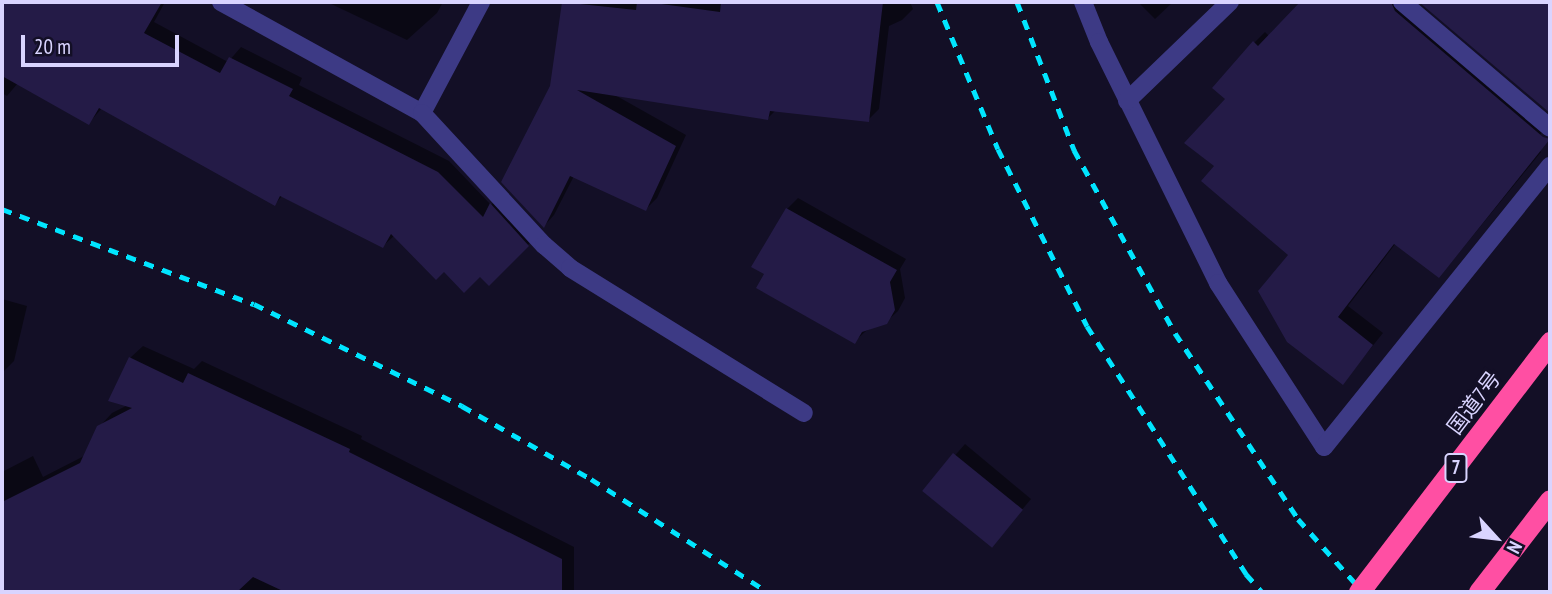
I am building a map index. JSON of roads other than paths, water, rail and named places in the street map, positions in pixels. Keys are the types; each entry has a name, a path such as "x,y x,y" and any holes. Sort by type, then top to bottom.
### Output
{"highway":[{"name":"国道7号","path":"1359,592 1550,342"},
{"path":"1479,592 1550,500"}],"street":[{"path":"221,2 422,113 544,245 570,268 804,413"},
{"path":"422,113 481,2"},
{"path":"1083,2 1127,101 1218,283 1324,447 1550,166"},
{"path":"1127,101 1230,2"},
{"path":"1402,2 1550,128"}],"railway":[{"path":"937,2 998,149 1087,326 1246,574 1262,592"},
{"path":"1017,2 1074,150 1175,333 1298,519 1363,592"},
{"path":"2,209 254,304 462,406 591,479 768,592"}]}
